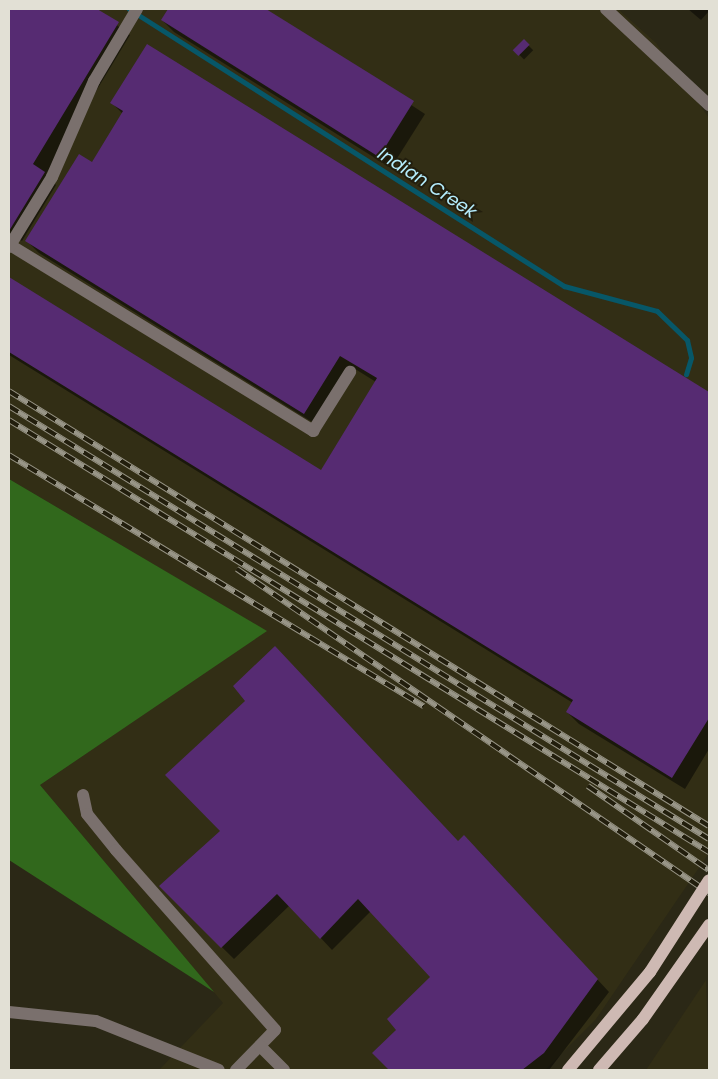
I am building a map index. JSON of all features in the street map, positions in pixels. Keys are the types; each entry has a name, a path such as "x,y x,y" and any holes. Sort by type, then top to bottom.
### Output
{"main road":[{"path":"568,1070 650,972 709,880"},
{"path":"599,1070 643,1019 709,924"}],"street":[{"path":"137,9 94,81 52,177 10,246 312,431 350,372"},
{"path":"606,9 709,105"},
{"path":"83,795 87,814 116,850 275,1030 236,1070"},
{"path":"9,1012 96,1021 219,1070"},
{"path":"260,1046 284,1070"}],"shaded area":[{"path":"9,9 618,9 656,43 709,118 709,853 596,1019 545,1070 159,1070 223,1003 40,785 266,631 9,479"},
{"path":"706,980 709,1070 646,1070"}],"green space":[{"path":"9,479 267,631 40,785 214,992 9,860"}],"building":[{"path":"9,9 97,9 119,22 33,164 45,172 9,231"},
{"path":"168,9 266,9 414,101 379,157 161,20"},
{"path":"524,39 530,45 518,56 513,50"},
{"path":"147,44 709,392 709,718 672,778 566,712 573,700 9,352 9,277 321,470 377,378 340,356 304,414 25,241 79,154 92,162 123,111 110,103"},
{"path":"275,646 458,841 464,835 598,979 544,1053 522,1070 389,1070 372,1053 396,1030 387,1019 430,977 358,899 320,939 277,894 221,948 159,886 220,831 165,775 245,701 233,686"}],"waterway":[{"name":"Indian Creek","path":"129,9 564,286 657,311 687,340 691,358 686,374"}],"railway":[{"path":"9,391 709,826"},
{"path":"9,406 709,839"},
{"path":"9,420 709,852"},
{"path":"9,455 424,706"},
{"path":"237,569 709,893"},
{"path":"588,786 709,870"}]}
